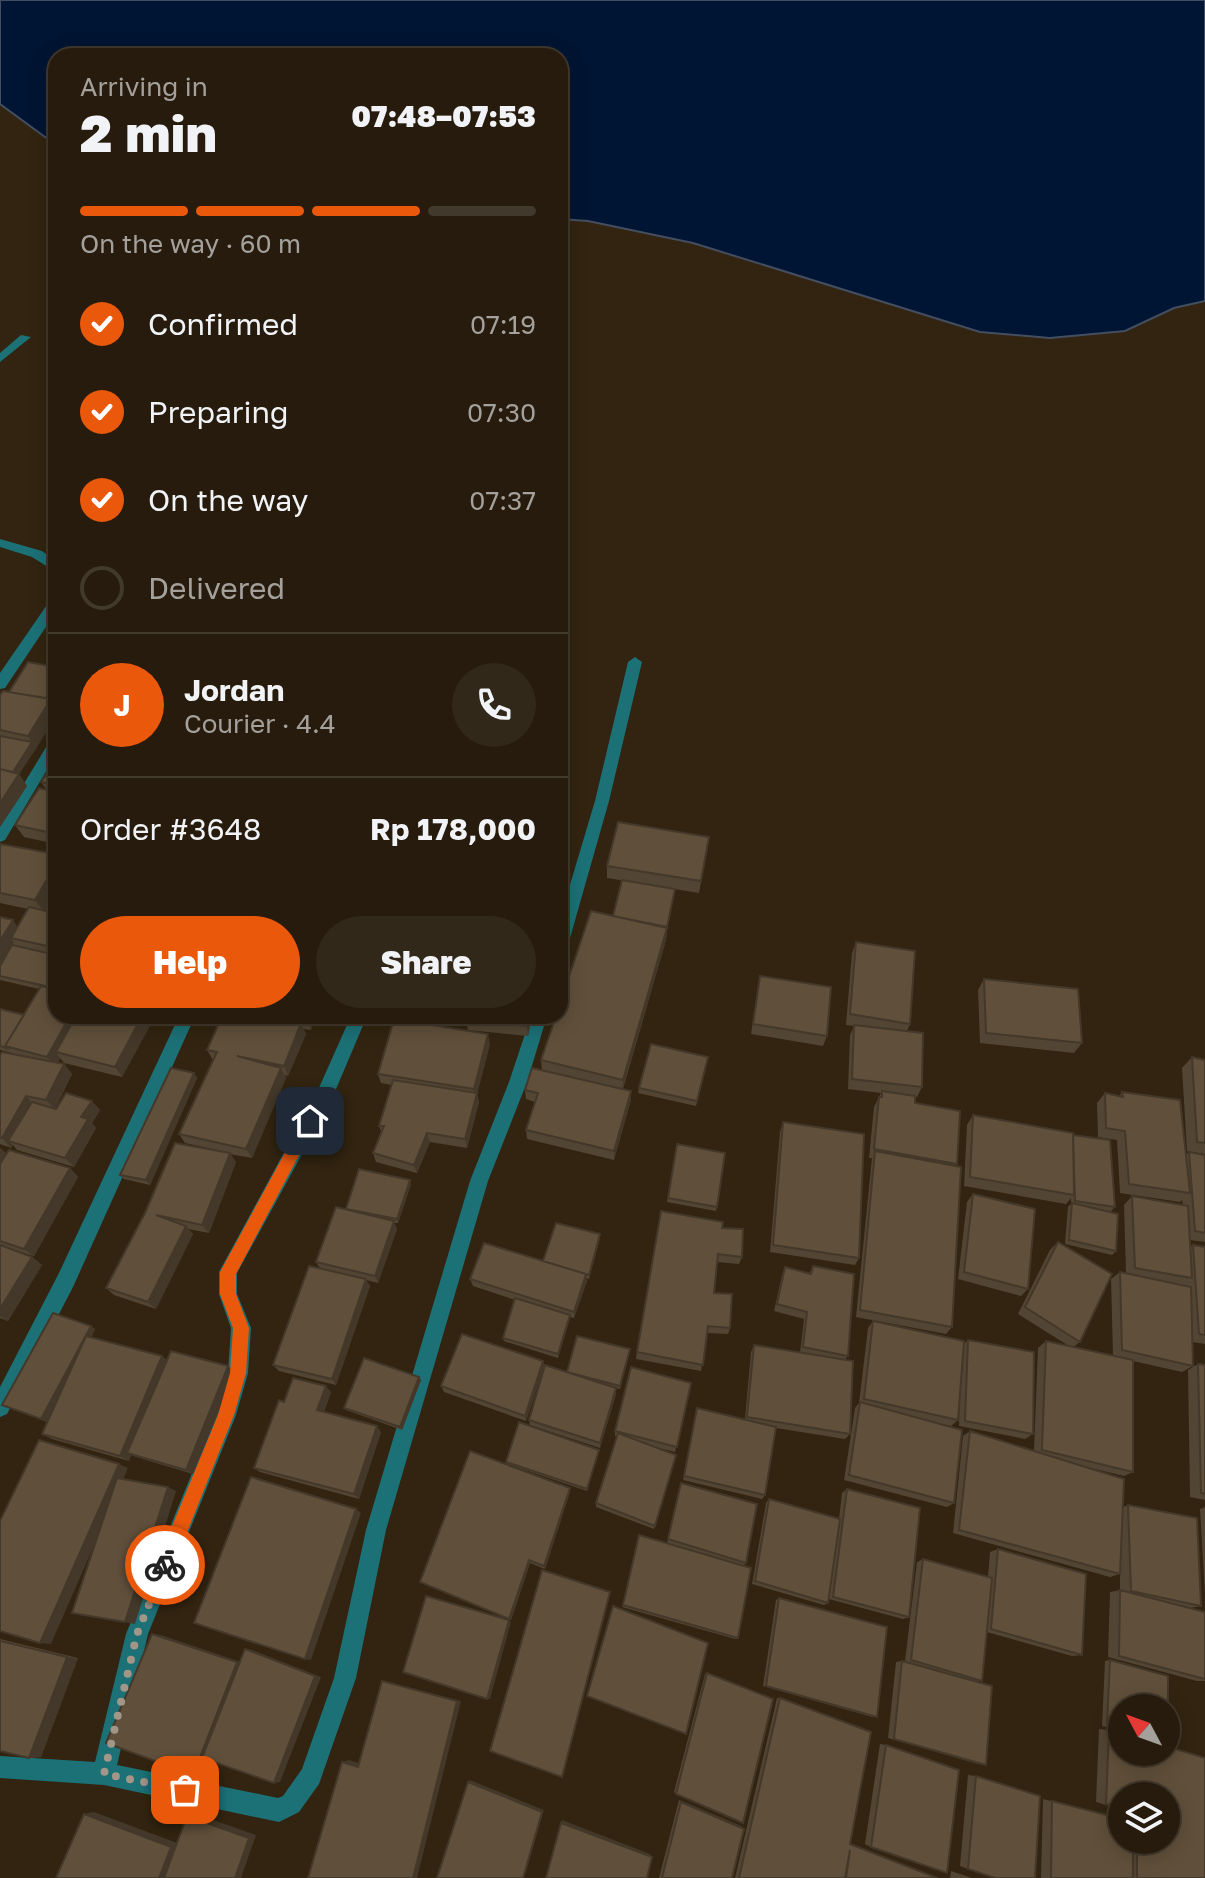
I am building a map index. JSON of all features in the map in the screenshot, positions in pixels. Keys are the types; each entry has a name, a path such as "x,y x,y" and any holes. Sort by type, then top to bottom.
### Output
{"street":[{"path":"0,359 25,337"},
{"path":"0,543 37,554 48,562"},
{"path":"0,684 48,614"},
{"path":"568,918 602,801 635,662"},
{"path":"0,836 48,756"},
{"path":"0,1407 66,1280 183,1024"},
{"path":"104,1774 137,1634 226,1415 238,1373 241,1328 228,1294 228,1272 325,1095 356,1024"},
{"path":"0,1767 104,1774 279,1810 291,1804 311,1776 345,1678 376,1530 479,1181 518,1082 536,1024"}],"water":[{"path":"0,0 1205,0 1205,301 1174,308 1125,331 1050,338 980,332 693,243 568,220 568,48 48,48 48,139 0,104"}],"building":[{"path":"28,662 48,666 48,698 9,692"},
{"path":"3,691 48,698 48,704 28,736 0,730 0,695"},
{"path":"0,736 32,742 13,772 0,769"},
{"path":"0,769 19,774 0,803"},
{"path":"48,771 48,783 41,782"},
{"path":"39,788 48,790 48,832 15,825"},
{"path":"618,822 709,837 701,881 607,866"},
{"path":"0,844 48,853 48,878 35,900 0,893"},
{"path":"622,880 675,889 667,927 613,916"},
{"path":"29,907 48,911 48,946 11,938"},
{"path":"591,911 667,928 623,1080 541,1060 553,1024 568,1024 568,979"},
{"path":"0,917 13,920 0,941"},
{"path":"856,942 915,951 910,1024 850,1014"},
{"path":"12,945 48,953 48,986 0,976 0,966"},
{"path":"760,976 831,987 827,1036 753,1024"},
{"path":"984,979 1078,989 1082,1043 986,1033"},
{"path":"41,986 48,987 48,1024 66,1024 47,1057 5,1046"},
{"path":"0,1009 24,1015 5,1046 7,1048 0,1046"},
{"path":"72,1024 138,1024 115,1067 56,1052"},
{"path":"218,1024 301,1024 284,1066 237,1056 281,1068 246,1149 179,1134 217,1052 207,1050"},
{"path":"393,1024 425,1024 488,1034 474,1089 378,1074"},
{"path":"854,1025 923,1033 922,1087 852,1079"},
{"path":"651,1044 708,1057 697,1101 639,1088"},
{"path":"2,1052 64,1064 46,1100 26,1096 0,1138 0,1055"},
{"path":"1192,1057 1205,1060 1205,1143 1197,1142"},
{"path":"171,1068 194,1073 146,1180 120,1175"},
{"path":"532,1068 631,1091 614,1151 526,1130 538,1093 525,1090"},
{"path":"393,1080 477,1093 465,1139 427,1133 414,1165 373,1153 384,1126 379,1126"},
{"path":"882,1091 915,1096 915,1103 960,1111 957,1164 874,1149"},
{"path":"1122,1092 1180,1100 1190,1193 1129,1184 1125,1131 1106,1128 1105,1093 1123,1097"},
{"path":"66,1093 92,1101 81,1117 88,1119 65,1158 8,1141 32,1102 56,1109"},
{"path":"973,1115 1073,1133 1074,1195 970,1177"},
{"path":"783,1122 864,1134 859,1258 773,1245"},
{"path":"1073,1135 1110,1140 1115,1207 1075,1201"},
{"path":"175,1143 230,1153 202,1225 156,1215 186,1226 148,1302 106,1288 145,1213"},
{"path":"677,1144 725,1153 717,1207 668,1198"},
{"path":"9,1150 70,1168 24,1249 0,1241 0,1164"},
{"path":"875,1151 961,1167 952,1327 860,1310"},
{"path":"1189,1152 1205,1155 1205,1233 1195,1231"},
{"path":"359,1169 410,1180 397,1219 346,1209"},
{"path":"973,1194 1035,1209 1028,1289 964,1272"},
{"path":"1132,1196 1188,1206 1192,1278 1135,1268"},
{"path":"1072,1203 1118,1214 1116,1251 1069,1240"},
{"path":"336,1207 394,1221 375,1276 316,1262"},
{"path":"661,1211 723,1222 722,1228 743,1229 742,1257 718,1254 714,1293 732,1294 730,1328 708,1326 703,1365 637,1352"},
{"path":"556,1223 600,1234 589,1275 543,1261"},
{"path":"1058,1242 1112,1274 1080,1342 1025,1307"},
{"path":"484,1243 586,1274 574,1312 470,1279"},
{"path":"0,1245 32,1257 0,1309"},
{"path":"1193,1245 1205,1247 1205,1335 1199,1334"},
{"path":"309,1266 366,1279 332,1379 273,1365"},
{"path":"813,1266 854,1274 848,1356 803,1347 807,1312 777,1304 785,1267 811,1274"},
{"path":"1120,1272 1191,1287 1193,1366 1122,1350"},
{"path":"515,1298 570,1315 558,1354 503,1338"},
{"path":"53,1313 91,1326 41,1419 2,1405"},
{"path":"873,1321 964,1341 958,1420 864,1399"},
{"path":"462,1334 543,1361 525,1416 441,1386"},
{"path":"86,1336 162,1356 120,1456 42,1434"},
{"path":"577,1336 630,1349 620,1386 567,1372"},
{"path":"968,1340 1034,1352 1033,1434 965,1421"},
{"path":"1046,1341 1133,1360 1133,1472 1042,1450"},
{"path":"754,1345 853,1361 850,1434 747,1417"},
{"path":"171,1351 228,1366 186,1470 127,1453"},
{"path":"364,1358 419,1377 400,1427 344,1408"},
{"path":"1198,1364 1205,1365 1205,1494 1201,1493"},
{"path":"545,1365 616,1388 600,1443 529,1420"},
{"path":"631,1367 691,1383 677,1447 615,1431"},
{"path":"293,1378 326,1386 317,1410 377,1426 354,1494 254,1468 279,1400 284,1402"},
{"path":"860,1402 962,1430 954,1503 849,1475"},
{"path":"697,1408 776,1427 765,1495 684,1476"},
{"path":"519,1422 599,1450 587,1489 506,1462"},
{"path":"970,1431 1124,1479 1120,1574 959,1530"},
{"path":"618,1433 676,1455 655,1526 596,1503"},
{"path":"39,1440 119,1464 40,1643 0,1631 0,1521"},
{"path":"470,1451 570,1488 544,1566 529,1560 509,1619 420,1582"},
{"path":"251,1477 356,1509 305,1659 194,1623"},
{"path":"117,1478 168,1487 125,1622 72,1613"},
{"path":"681,1483 757,1504 746,1563 668,1539"},
{"path":"847,1489 920,1508 909,1617 833,1597"},
{"path":"769,1499 840,1519 828,1603 755,1581"},
{"path":"1128,1505 1197,1518 1201,1606 1131,1591"},
{"path":"639,1535 751,1568 738,1638 623,1605"},
{"path":"998,1549 1086,1574 1082,1655 991,1629"},
{"path":"923,1559 992,1578 982,1681 911,1660"},
{"path":"542,1570 610,1592 562,1777 490,1751"},
{"path":"1120,1590 1205,1612 1205,1679 1119,1656"},
{"path":"426,1596 509,1620 487,1699 403,1672"},
{"path":"779,1598 887,1627 877,1717 766,1686"},
{"path":"613,1606 708,1643 686,1734 587,1696"},
{"path":"152,1634 237,1662 193,1775 106,1743"},
{"path":"0,1641 67,1657 29,1758 0,1751"},
{"path":"245,1649 315,1676 274,1783 202,1758"},
{"path":"1110,1660 1168,1676 1168,1694 1108,1694"},
{"path":"902,1661 992,1686 986,1765 894,1739"},
{"path":"707,1673 773,1699 743,1823 676,1794"},
{"path":"382,1681 457,1701 413,1878 308,1878 342,1762 358,1767"},
{"path":"780,1698 871,1732 850,1844 937,1878 846,1878 850,1850 845,1878 739,1878"},
{"path":"886,1745 959,1770 947,1873 871,1847"},
{"path":"1180,1750 1205,1758 1205,1878 1137,1878 1137,1854 1180,1854 1180,1782 1108,1782 1106,1804 1108,1755 1108,1766 1180,1766"},
{"path":"976,1776 1040,1796 1035,1878 995,1878 968,1869"},
{"path":"468,1782 542,1812 523,1878 437,1878"},
{"path":"1052,1801 1108,1815 1108,1854 1133,1854 1133,1878 1051,1878"},
{"path":"681,1802 744,1829 732,1878 662,1878"},
{"path":"84,1814 171,1847 159,1878 56,1878"},
{"path":"187,1816 249,1838 235,1878 164,1878"},
{"path":"561,1823 652,1857 647,1878 546,1878"}],"way so far":[{"path":"165,1565 137,1634 104,1774 185,1790"}],"route":[{"path":"165,1565 226,1415 238,1373 241,1328 228,1294 228,1272 310,1121"}]}
